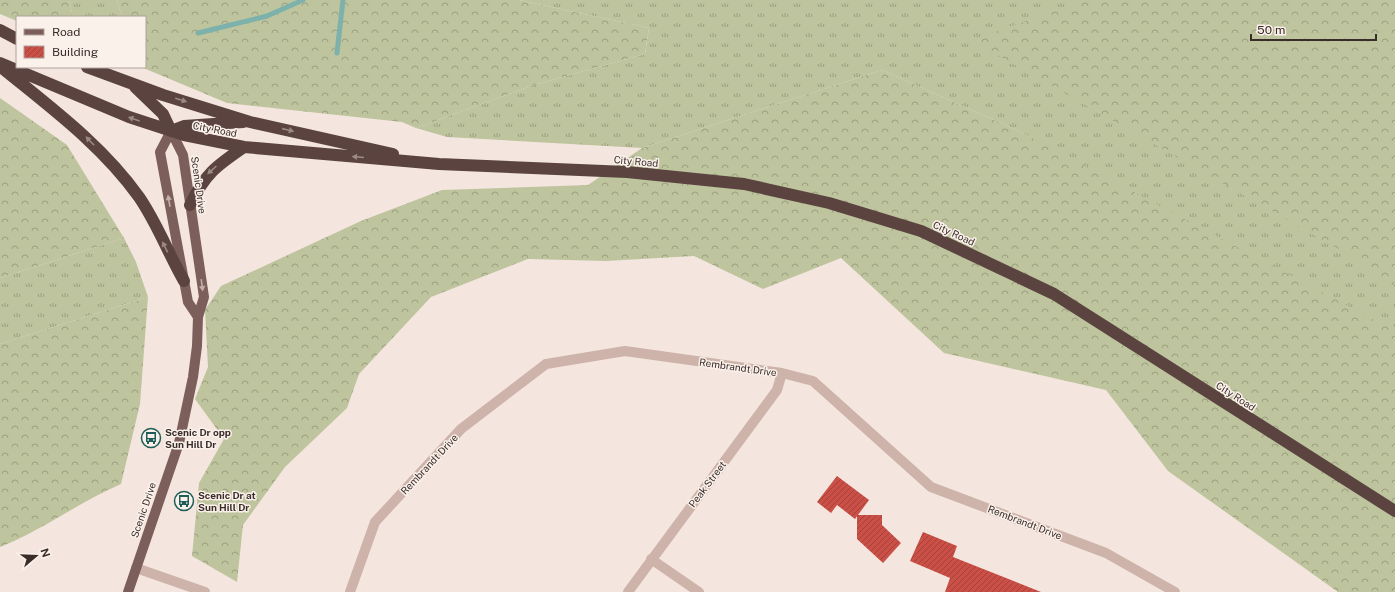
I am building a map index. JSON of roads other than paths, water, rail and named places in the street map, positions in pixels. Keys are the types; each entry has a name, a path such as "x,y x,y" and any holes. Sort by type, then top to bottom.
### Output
{"highway":[{"path":"0,30 16,38"},
{"name":"City Road","path":"0,63 129,117 184,135 244,147 439,164 627,172 744,184 829,203 922,231 1054,294 1395,511"},
{"path":"0,66 85,136 117,169 139,198 184,281"},
{"name":"City Road","path":"90,68 131,84 250,122 439,164"},
{"path":"131,84 163,114 171,131 184,126 250,122"},
{"path":"190,205 207,174 220,163 244,147"}],"main road":[{"name":"Scenic Drive","path":"128,592 179,443 193,377 198,346 198,317 204,297 183,155 171,131"},
{"path":"171,131 160,152 188,302 198,317"}],"street":[{"name":"Rembrandt Drive","path":"350,592 375,522 461,429 546,364 625,351 782,373 813,381 931,487 1106,553 1176,592"},
{"name":"Peak Street","path":"628,592 777,390 782,373"},
{"path":"652,558 699,592"},
{"path":"136,568 205,592"}],"waterway":[{"path":"198,33 267,16 303,0"},
{"path":"337,53 343,0"}],"place":[{"name":"Scenic Dr opp Sun Hill Dr","path":"151,438"},
{"name":"Scenic Dr at Sun Hill Dr","path":"184,501"}]}
